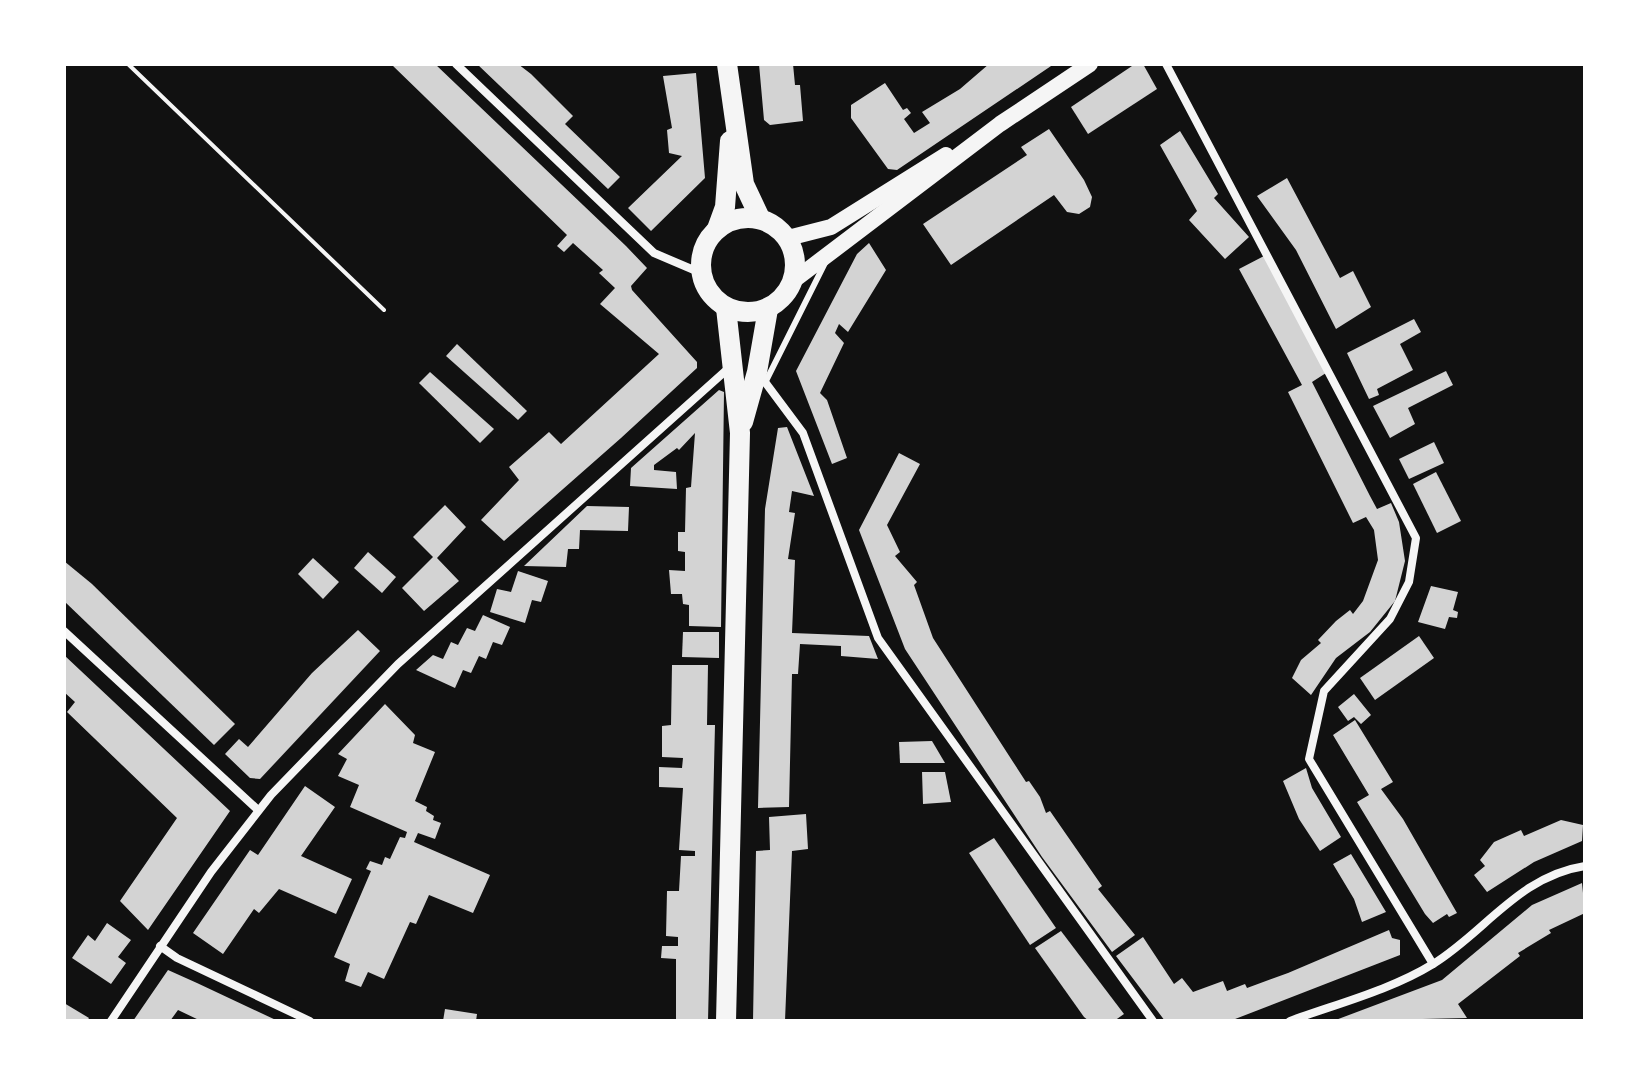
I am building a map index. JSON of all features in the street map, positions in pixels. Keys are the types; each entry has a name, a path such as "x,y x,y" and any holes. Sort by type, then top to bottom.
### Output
{"main road":[{"path":"727,64 744,184 760,218"},
{"path":"793,281 1000,124 1090,64"},
{"path":"717,229 736,218 760,218 774,225 788,238 795,253 793,281 787,294 768,309 747,313 726,308 710,294 701,273 702,254 717,229 726,196 732,101"},
{"path":"788,238 831,227 897,183 1000,124"},
{"path":"726,308 740,433 726,1021"},
{"path":"740,433 762,377 768,309"}],"street":[{"path":"456,64 654,253 701,273"},
{"path":"1166,64 1416,538 1409,582 1390,619 1324,691 1309,759 1433,964"},
{"path":"111,1021 160,946 258,810 398,664 733,364"},
{"path":"762,377 803,433 878,638 1153,1021"},
{"path":"64,631 258,810"},
{"path":"1290,1021 1433,964 1517,893 1570,868 1585,866"},
{"path":"160,946 177,958 310,1021"}],"lane":[{"path":"762,377 825,265 825,256"}],"path":[{"path":"128,64 384,310"}],"building":[{"path":"391,64 435,64 626,246 647,268 631,286 632,290 697,362 697,368 504,541 481,520 519,480 509,467 549,432 561,444 659,354 600,304 615,288 599,273 603,270 573,243 564,252 557,246 567,235"},
{"path":"477,64 518,64 531,74 573,116 565,124 620,177 608,189"},
{"path":"759,64 793,64 795,85 800,85 803,121 770,125 764,120"},
{"path":"989,64 1054,64 897,170 888,169 851,118 851,105 885,83 903,110 907,108 911,113 904,119 914,133 930,123 922,112 960,89"},
{"path":"1135,64 1143,64 1157,89 1088,134 1071,107"},
{"path":"696,73 705,178 651,231 628,208 682,156 669,153 667,130 672,128 663,76"},
{"path":"1049,129 1084,180 1092,197 1090,207 1079,214 1067,212 1054,195 951,265 923,224 1027,155 1021,147"},
{"path":"1180,131 1218,194 1214,198 1249,237 1225,259 1189,220 1197,211 1160,145"},
{"path":"1287,178 1340,278 1353,271 1371,307 1336,329 1296,250 1257,196"},
{"path":"869,243 886,270 848,332 839,324 835,333 844,343 820,393 827,400 847,458 832,464 796,371 857,254"},
{"path":"1264,256 1326,373 1312,382 1370,496 1377,509 1391,503 1399,522 1405,561 1395,601 1370,632 1336,658 1311,695 1292,678 1301,660 1321,643 1318,640 1350,610 1353,614 1363,601 1378,560 1374,530 1366,517 1353,523 1288,392 1302,385 1239,269"},
{"path":"1414,319 1421,332 1400,344 1413,370 1377,389 1379,395 1369,399 1347,353"},
{"path":"457,344 527,411 518,420 446,356"},
{"path":"1446,371 1453,385 1408,408 1415,424 1390,438 1373,406"},
{"path":"430,372 494,429 480,443 419,383"},
{"path":"719,390 724,392 721,627 689,626 689,605 683,604 682,594 671,594 669,570 685,571 685,552 678,551 678,532 685,532 686,488 691,487 695,433 679,450 677,448 654,465 654,470 676,472 677,489 630,486 631,468"},
{"path":"787,427 814,496 792,491 789,512 795,513 788,559 795,560 792,633 869,636 878,659 841,656 841,646 800,644 798,674 792,674 789,807 758,808 765,509 778,428"},
{"path":"1434,442 1444,463 1409,479 1399,459"},
{"path":"899,453 920,464 887,525 900,552 895,556 917,582 914,585 933,638 1026,782 1029,781 1040,797 1046,813 1050,811 1102,886 1098,889 1135,935 1112,952 1042,857 905,649 859,530"},
{"path":"1436,472 1461,521 1437,533 1413,484"},
{"path":"445,505 466,527 437,558 459,581 424,611 402,588 433,557 413,537"},
{"path":"587,506 629,507 628,531 580,530 579,549 568,549 566,567 524,566"},
{"path":"368,552 396,577 382,593 354,568"},
{"path":"313,558 339,582 323,599 298,574"},
{"path":"64,561 92,584 235,724 214,745 64,601"},
{"path":"518,571 548,581 541,602 532,600 525,623 490,612 497,589 511,592"},
{"path":"1431,586 1458,592 1453,610 1458,612 1457,618 1449,617 1445,629 1418,622"},
{"path":"483,615 510,627 502,645 493,642 486,659 479,656 471,673 463,670 455,688 416,670 433,655 443,659 451,642 458,645 467,628 475,631"},
{"path":"358,630 380,651 260,779 250,778 225,754 239,739 248,747 312,673"},
{"path":"683,632 719,632 719,658 682,657"},
{"path":"1419,636 1434,658 1375,700 1360,678"},
{"path":"64,655 230,811 148,930 120,901 177,818 67,712 75,702 64,692"},
{"path":"672,665 708,665 707,725 715,725 708,1021 676,1021 676,959 661,958 662,946 678,946 678,937 666,936 667,891 679,891 681,856 695,856 695,851 679,850 683,788 659,787 659,767 682,768 683,758 662,757 662,726 671,725"},
{"path":"1354,694 1371,715 1361,724 1354,717 1348,721 1338,707"},
{"path":"385,704 415,735 413,743 435,752 415,801 427,807 426,811 434,816 433,820 441,823 435,839 418,833 414,842 490,875 473,913 429,895 416,924 410,922 384,979 368,972 361,987 345,981 350,964 334,957 371,871 366,869 370,861 382,865 385,857 390,859 400,837 405,838 407,832 350,807 359,785 338,776 347,759 338,754"},
{"path":"1355,720 1393,782 1381,789 1403,819 1457,913 1449,917 1447,914 1433,923 1357,802 1369,795 1333,735"},
{"path":"932,741 945,763 900,763 899,742"},
{"path":"1306,768 1312,788 1341,837 1320,851 1299,819 1283,781"},
{"path":"922,772 945,772 951,802 923,804"},
{"path":"305,786 335,807 301,856 352,879 336,914 279,889 259,913 254,909 223,954 193,933 250,850 258,855"},
{"path":"806,814 808,849 792,851 785,1021 753,1021 756,851 770,850 769,817"},
{"path":"1561,820 1583,825 1582,841 1534,862 1487,892 1474,875 1485,866 1480,860 1494,842 1521,830 1524,836"},
{"path":"994,838 1056,928 1030,945 969,853"},
{"path":"1351,854 1386,912 1362,922 1354,899 1333,864"},
{"path":"1582,883 1585,913 1549,930 1551,933 1518,953 1520,956 1458,1004 1467,1018 1333,1021 1442,980 1532,905"},
{"path":"107,923 131,940 118,957 126,963 111,984 72,958 88,935 95,941"},
{"path":"1389,930 1392,938 1400,940 1400,955 1230,1021 1165,1021 1116,956 1143,937 1174,984 1182,978 1193,992 1223,981 1227,991 1245,984 1247,988 1288,973"},
{"path":"1061,931 1124,1014 1114,1021 1089,1021 1084,1017 1035,948"},
{"path":"168,970 278,1021 201,1021 178,1010 170,1021 133,1021"},
{"path":"64,1003 89,1018 87,1021 64,1021"},
{"path":"445,1009 477,1014 476,1021 443,1021"}]}
